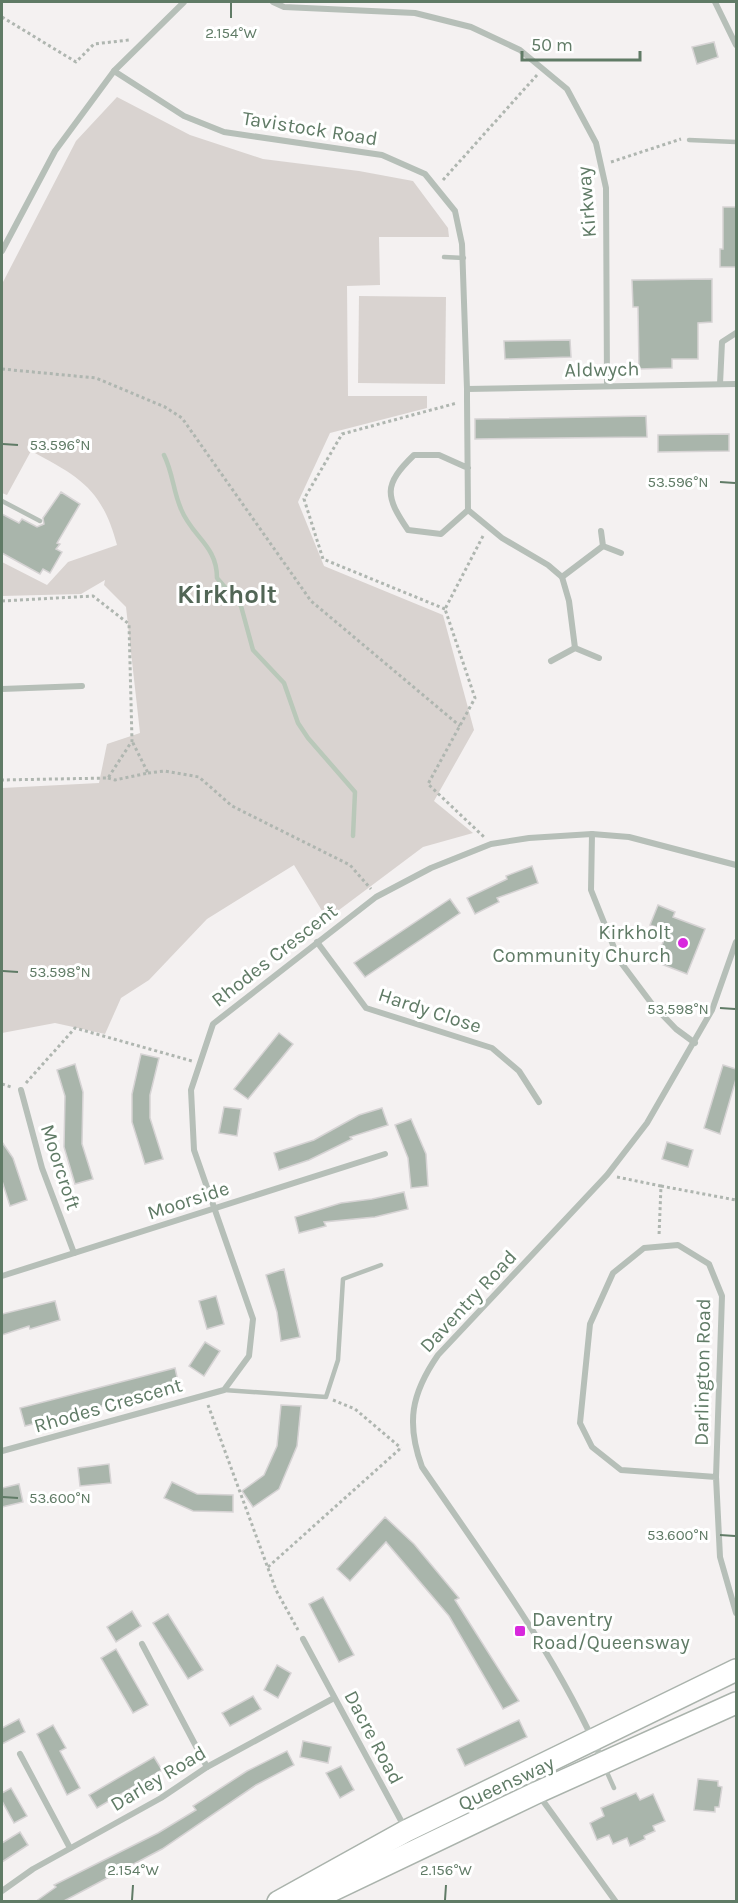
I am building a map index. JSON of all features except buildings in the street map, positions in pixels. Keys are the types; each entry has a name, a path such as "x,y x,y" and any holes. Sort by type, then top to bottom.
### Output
{"highway":[{"name":"Queensway","path":"317,1894 406,1831 522,1773 594,1742 736,1670"},
{"name":"Queensway","path":"278,1902 317,1894 416,1851 536,1793 736,1702"}],"street":[{"path":"2,251 55,151 114,70 184,2"},
{"name":"Kirkway","path":"273,2 284,7 415,13 471,27 520,50 567,89 596,143 606,188 607,385"},
{"path":"715,2 736,45"},
{"name":"Tavistock Road","path":"114,70 184,116 224,132 382,155 425,174 455,211 464,258 468,468"},
{"path":"720,384 722,342 736,333"},
{"name":"Aldwych","path":"467,389 736,384"},
{"path":"414,455 439,455 468,468 468,510 441,534 408,530 391,504 394,474 414,455"},
{"path":"468,510 488,527 562,577 569,601 575,648"},
{"path":"601,531 603,546"},
{"path":"562,577 603,546"},
{"path":"603,546 621,553"},
{"path":"575,648 599,658"},
{"path":"551,661 575,648"},
{"path":"2,689 82,686"},
{"path":"592,834 591,890 619,960 652,1004 676,1029 695,1043"},
{"name":"Rhodes Crescent","path":"2,1451 224,1390 249,1356 253,1319 194,1150 191,1090 213,1024 376,897 431,867 491,844 529,838 592,834 629,837 736,865"},
{"name":"Hardy Close","path":"317,942 366,1008 492,1048 519,1071 539,1102"},
{"name":"Daventry Road","path":"603,1762 535,1632 514,1597 422,1467 414,1447 411,1426 415,1401 428,1369 438,1355 607,1175 647,1123 712,1010 736,942"},
{"name":"Moorcroft","path":"21,1090 42,1168 74,1253"},
{"name":"Moorside","path":"2,1276 385,1154"},
{"name":"Darlington Road","path":"716,1477 621,1470 592,1447 580,1423 590,1324 613,1274 644,1248 678,1245 709,1264 722,1296 716,1477 720,1557 736,1613"},
{"name":"Dacre Road","path":"303,1639 416,1851"},
{"path":"142,1644 207,1767"},
{"name":"Darley Road","path":"2,1890 70,1848 161,1798 207,1767 334,1698"},
{"path":"21,1754 70,1848"},
{"path":"522,1773 616,1902"}],"lane":[{"path":"689,140 736,142"},
{"path":"444,257 464,258"},
{"path":"2,501 40,520"},
{"path":"224,1390 326,1398 338,1360 343,1279 381,1264"},
{"path":"603,1762 614,1788"}],"path":[{"path":"2,17 76,62 94,44 148,37"},
{"path":"436,188 542,69"},
{"path":"601,166 679,139 689,140"},
{"path":"2,369 96,378 165,406 182,418 311,601 460,726"},
{"path":"445,609 323,559 304,499 342,434 467,400"},
{"path":"488,527 445,609 475,698 428,784 491,844"},
{"path":"132,741 148,773"},
{"path":"108,778 115,780 165,771 200,777 232,806 350,865 365,880 376,897"},
{"path":"21,1090 75,1028 200,1063"},
{"path":"607,1175 736,1200"},
{"path":"659,1247 661,1186"},
{"path":"204,1395 276,1590 303,1639"},
{"path":"326,1398 355,1409 401,1448"},
{"path":"268,1567 401,1448 414,1447"}],"shaded area":[{"path":"117,97 190,135 263,159 359,171 413,181 448,228 449,237 379,237 380,285 347,286 348,396 427,396 427,408 330,433 298,502 324,566 443,615 474,730 434,801 473,833 423,847 327,919 294,865 207,919 149,980 121,998 105,1034 55,1023 2,1033 2,788 99,783 107,744 140,733 126,607 104,585 105,580 81,594 2,596 2,562 47,585 68,562 117,545 104,510 87,487 76,477 31,451 7,495 2,493 2,284 76,141"},
{"path":"359,296 446,297 445,384 358,383"}],"waterway":[{"path":"164,455 178,502 186,519 209,549 216,567 217,578 241,606 253,650 284,683 298,723 308,738 355,792 353,836"}],"place":[{"name":"Kirkholt Community Church","path":"683,943"},
{"name":"Daventry Road/Queensway","path":"520,1631"}],"district":[{"name":"Kirkholt","path":"227,594"}]}
